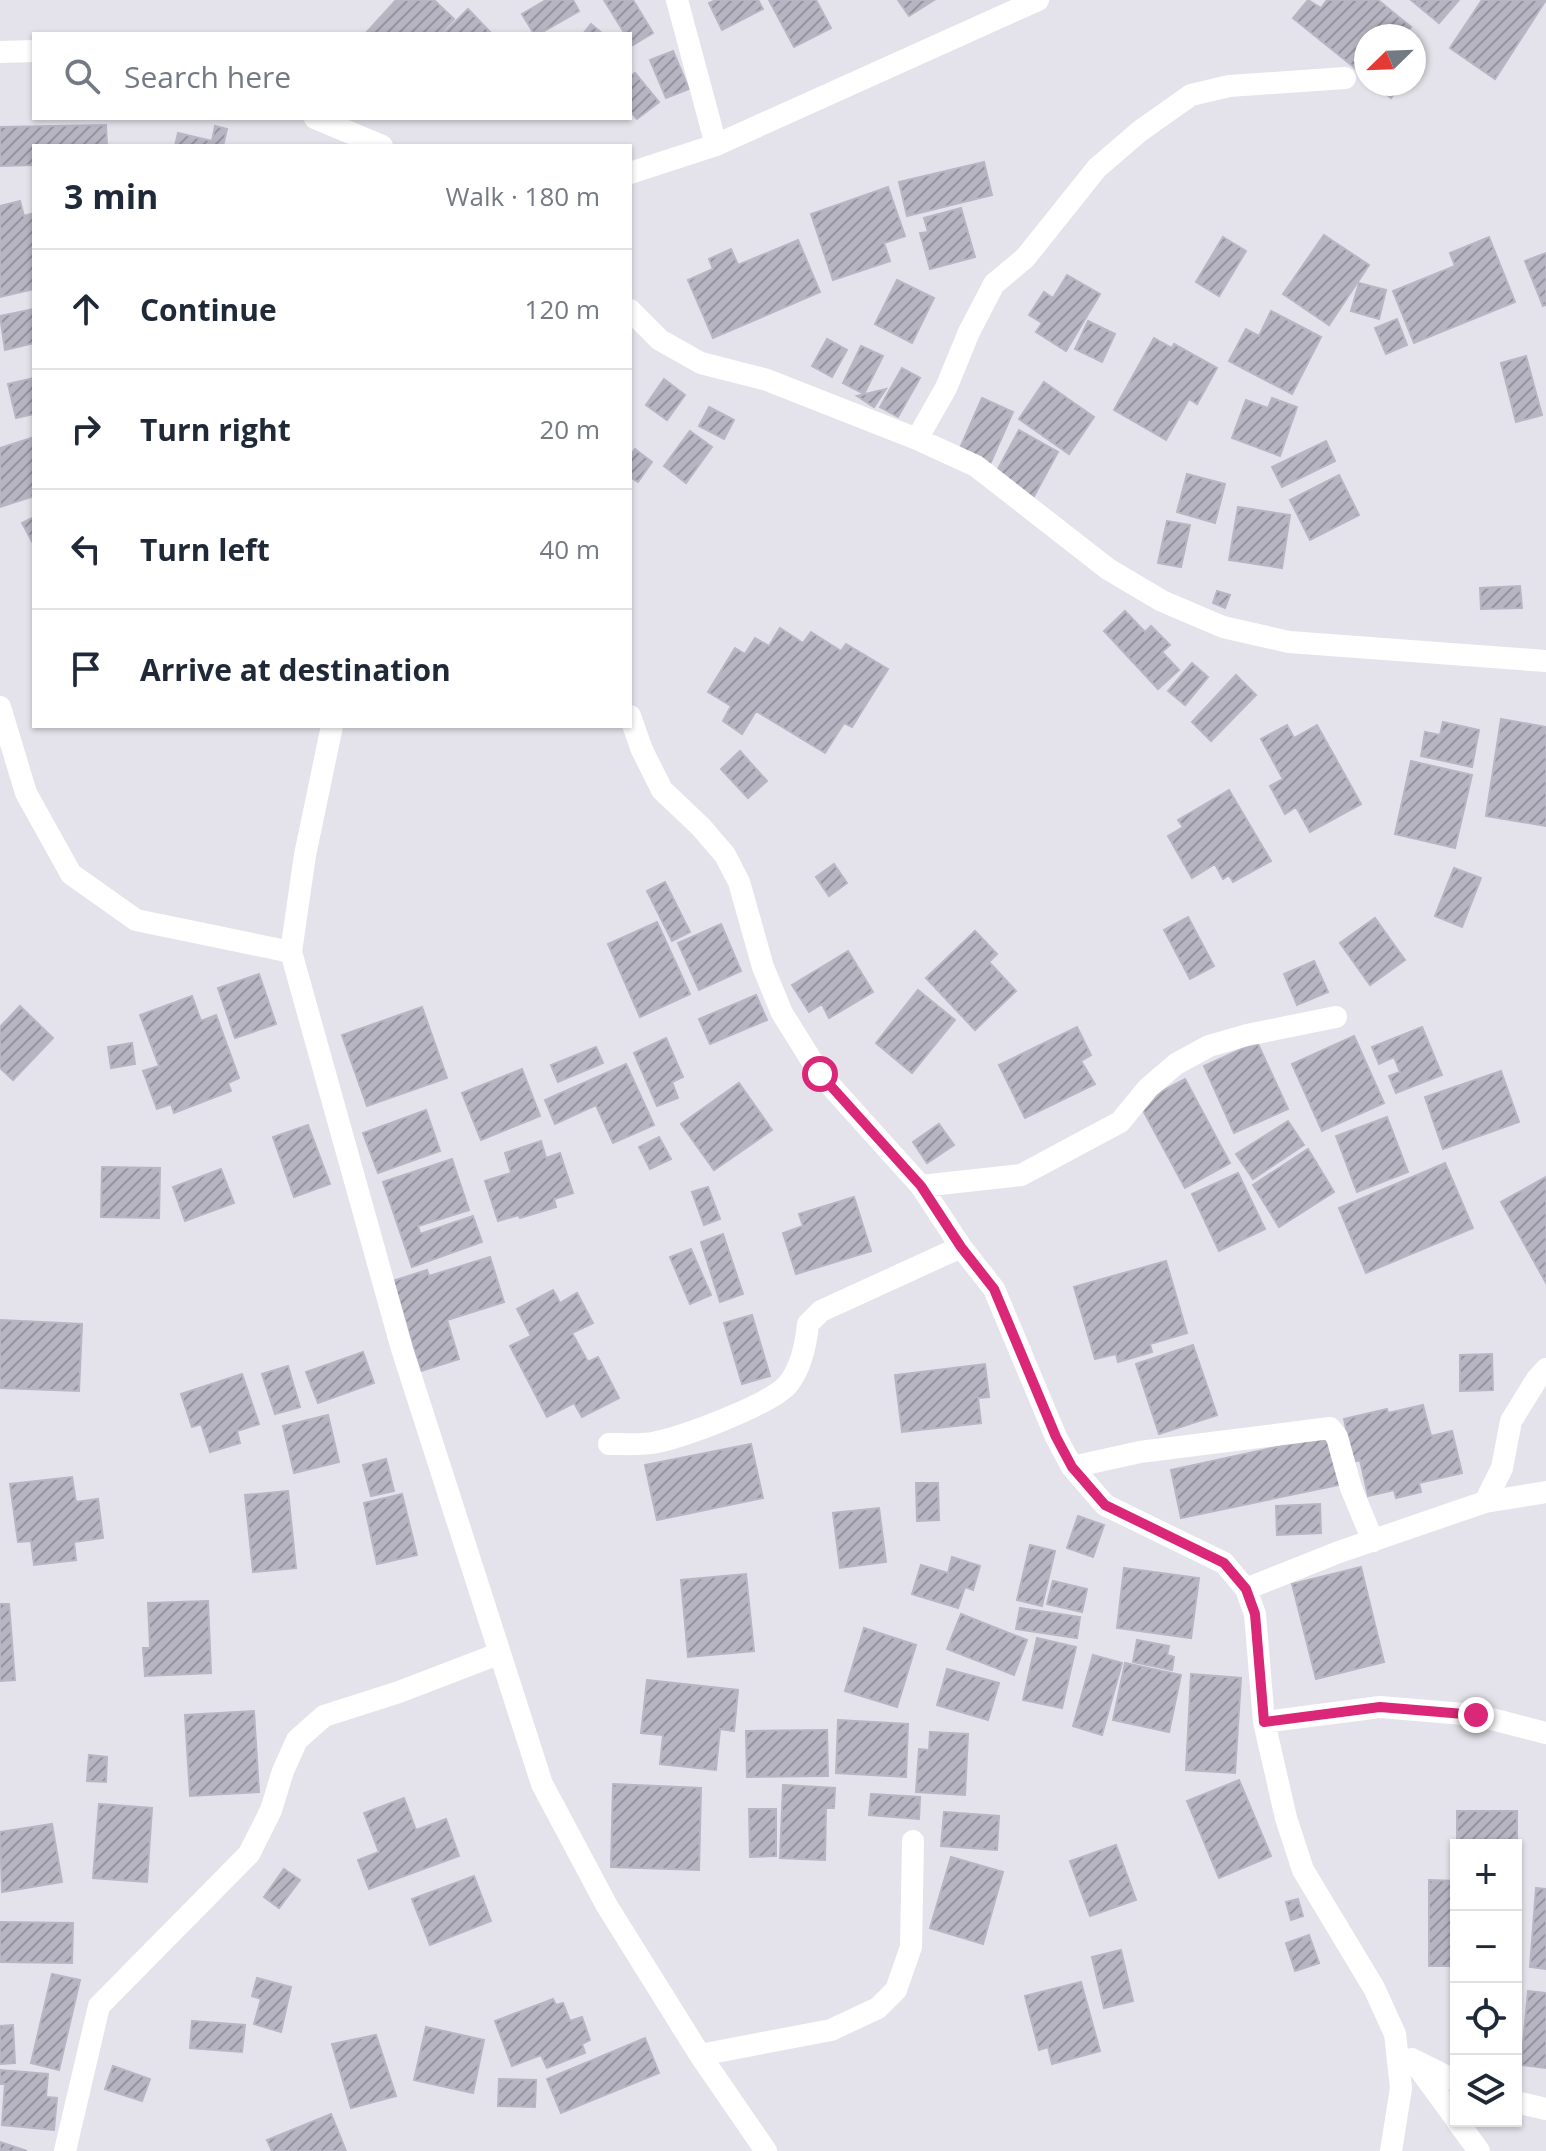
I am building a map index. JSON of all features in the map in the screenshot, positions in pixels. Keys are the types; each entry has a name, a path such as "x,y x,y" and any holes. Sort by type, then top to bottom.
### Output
{"street":[{"path":"677,0 716,145"},
{"path":"632,172 716,145 1038,0"},
{"path":"0,52 32,51"},
{"path":"917,439 946,388 969,332 994,284 1025,258 1097,168 1129,140 1191,95 1229,86 1345,78"},
{"path":"320,120 375,144"},
{"path":"632,312 660,340 701,363 767,380 917,439 976,466 1108,569 1162,601 1223,627 1289,642 1546,661"},
{"path":"1,714 26,793 71,874 136,920 291,952"},
{"path":"632,722 662,790 725,855 739,882 763,967 782,1013 820,1074 921,1186 961,1247 994,1289 1056,1437 1072,1467 1105,1505 1224,1563 1246,1589 1255,1614 1264,1722 1286,1818 1303,1870 1374,1988 1405,2055 1450,2111"},
{"path":"332,728 305,855 291,952 402,1349 542,1784 607,1906 700,2055 766,2151"},
{"path":"921,1186 1021,1175 1120,1122 1148,1088 1176,1064 1209,1046 1336,1017"},
{"path":"609,1444 652,1443 696,1430 772,1398 788,1385 797,1370 808,1324 821,1311 961,1247"},
{"path":"1485,1502 1502,1468 1511,1421 1546,1369"},
{"path":"1072,1467 1140,1452 1330,1428 1337,1437 1351,1488 1373,1541"},
{"path":"1246,1589 1485,1502 1546,1492"},
{"path":"65,2151 99,2006 249,1854 271,1810 297,1740 324,1716 399,1692 498,1654"},
{"path":"1264,1722 1380,1707 1476,1715 1546,1733"},
{"path":"700,2055 831,2030 878,2008 896,1990 911,1947 913,1841"},
{"path":"1405,2055 1450,2078"},
{"path":"1391,2151 1405,2055"},
{"path":"1522,2103 1546,2109"},
{"path":"1462,2127 1479,2151"}],"building":[{"path":"396,0 434,0 454,19 442,32 367,32"},
{"path":"546,0 573,0 579,11 542,32 533,32 522,14"},
{"path":"604,0 633,0 653,33 633,45 632,32 624,32"},
{"path":"716,0 758,0 763,9 722,30 709,3"},
{"path":"769,0 816,0 831,28 794,47"},
{"path":"898,0 934,0 909,16"},
{"path":"1308,0 1321,8 1327,0 1378,0 1407,24 1354,24 1354,67 1293,18"},
{"path":"1411,0 1459,0 1439,23"},
{"path":"1482,0 1546,0 1495,79 1450,48"},
{"path":"468,9 490,32 445,32"},
{"path":"591,24 601,32 585,32"},
{"path":"673,51 689,89 666,98 650,60"},
{"path":"635,73 659,102 637,119 632,113 632,75"},
{"path":"106,125 107,144 32,144 32,165 0,166 0,127"},
{"path":"215,126 227,129 223,144 175,144 178,133 212,141"},
{"path":"984,162 992,195 907,216 899,182"},
{"path":"888,187 905,236 884,243 890,261 833,280 811,214"},
{"path":"20,201 24,216 32,214 32,289 0,297 0,206"},
{"path":"961,208 975,257 930,269 920,233 928,232 924,218"},
{"path":"1324,235 1369,265 1329,325 1283,294"},
{"path":"1223,237 1246,251 1219,296 1196,282"},
{"path":"1489,237 1515,302 1414,343 1393,291 1455,266 1450,253"},
{"path":"798,240 820,292 713,338 688,280 713,269 709,259 731,249 738,265"},
{"path":"1546,253 1546,305 1543,306 1525,261"},
{"path":"1067,275 1100,294 1066,351 1036,332 1042,323 1029,315 1044,292 1053,298"},
{"path":"897,280 934,298 912,343 875,324"},
{"path":"1359,283 1386,290 1379,319 1351,311"},
{"path":"32,309 32,343 5,350 0,316"},
{"path":"1271,311 1321,337 1292,394 1229,361 1246,329 1259,336"},
{"path":"1397,319 1407,345 1386,354 1375,328"},
{"path":"1088,321 1115,334 1102,362 1075,349"},
{"path":"1154,338 1172,348 1174,344 1217,368 1197,404 1189,399 1166,440 1114,410"},
{"path":"827,339 847,350 832,377 812,366"},
{"path":"861,346 883,356 864,394 843,383"},
{"path":"1526,356 1542,415 1516,422 1501,363"},
{"path":"902,368 920,378 898,417 880,407"},
{"path":"32,378 32,414 16,418 8,384"},
{"path":"664,379 685,395 667,420 646,405"},
{"path":"1044,382 1094,417 1069,454 1019,419"},
{"path":"886,389 874,407 857,396"},
{"path":"982,398 1013,412 987,471 956,457"},
{"path":"1272,398 1297,407 1280,456 1232,438 1246,400 1268,408"},
{"path":"709,407 734,420 724,439 699,426"},
{"path":"1019,430 1058,452 1032,500 993,478"},
{"path":"690,431 712,447 686,483 664,466"},
{"path":"32,438 32,497 0,507 0,448"},
{"path":"1326,441 1335,461 1282,487 1272,467"},
{"path":"635,449 652,462 638,482 632,478 632,453"},
{"path":"1187,474 1225,484 1215,523 1177,512"},
{"path":"1339,475 1359,515 1310,540 1290,500"},
{"path":"1238,507 1290,515 1282,568 1229,560"},
{"path":"32,518 32,541 22,523"},
{"path":"1167,521 1190,525 1181,567 1158,563"},
{"path":"1520,586 1522,608 1481,609 1480,588"},
{"path":"1217,591 1230,595 1225,608 1213,603"},
{"path":"1125,611 1145,632 1151,626 1170,645 1162,652 1179,670 1158,689 1104,631"},
{"path":"780,628 803,643 811,632 841,651 846,644 888,669 852,727 844,723 825,753 756,711 742,734 723,721 731,706 708,692 735,648 745,654 755,638 769,646"},
{"path":"1192,663 1208,677 1185,705 1168,691"},
{"path":"1236,675 1256,695 1211,741 1192,722"},
{"path":"1501,719 1546,727 1546,826 1486,816"},
{"path":"1443,722 1479,730 1472,767 1421,756 1425,732 1440,735"},
{"path":"1287,725 1294,738 1317,725 1361,804 1310,832 1296,807 1285,814 1270,786 1283,779 1261,739"},
{"path":"740,751 767,781 748,798 721,769"},
{"path":"1411,761 1472,775 1455,848 1395,834"},
{"path":"1229,790 1271,861 1233,882 1229,875 1223,879 1215,864 1192,878 1168,836 1183,827 1178,820"},
{"path":"834,864 847,883 829,896 816,877"},
{"path":"1454,868 1481,878 1462,927 1435,916"},
{"path":"665,882 690,932 672,941 647,891"},
{"path":"1188,917 1214,966 1190,979 1164,930"},
{"path":"1375,918 1405,960 1370,985 1340,943"},
{"path":"657,922 690,994 640,1017 608,944"},
{"path":"721,924 741,971 699,990 678,943"},
{"path":"975,931 997,954 989,962 1016,991 975,1030 926,978"},
{"path":"848,951 873,992 829,1018 822,1004 809,1012 792,985"},
{"path":"1314,961 1328,992 1297,1005 1284,974"},
{"path":"259,974 276,1024 235,1038 218,988"},
{"path":"918,990 955,1020 912,1073 876,1043"},
{"path":"756,995 767,1020 710,1044 699,1019"},
{"path":"192,996 201,1021 216,1015 239,1078 228,1083 231,1091 174,1113 171,1104 157,1109 143,1071 159,1066 140,1015"},
{"path":"20,1006 53,1038 13,1080 0,1068 0,1027"},
{"path":"422,1007 447,1078 367,1106 342,1035"},
{"path":"1077,1027 1091,1055 1081,1061 1095,1084 1025,1118 999,1065"},
{"path":"1422,1027 1442,1075 1396,1093 1389,1076 1400,1072 1394,1057 1379,1064 1372,1047"},
{"path":"1354,1036 1384,1103 1322,1131 1292,1064"},
{"path":"666,1038 683,1077 672,1082 678,1098 657,1106 634,1053"},
{"path":"1257,1042 1288,1109 1234,1133 1204,1066"},
{"path":"132,1043 135,1064 111,1068 108,1047"},
{"path":"596,1047 603,1063 558,1082 551,1065"},
{"path":"626,1064 654,1125 613,1143 596,1105 555,1124 545,1100"},
{"path":"522,1069 540,1116 481,1140 462,1093"},
{"path":"1501,1071 1519,1122 1443,1149 1425,1097"},
{"path":"1185,1079 1230,1163 1185,1188 1139,1103"},
{"path":"739,1083 772,1130 714,1170 681,1124"},
{"path":"426,1110 440,1151 378,1173 363,1133"},
{"path":"1387,1117 1408,1172 1357,1192 1336,1136"},
{"path":"1288,1121 1304,1145 1253,1179 1236,1154"},
{"path":"939,1124 954,1145 927,1163 913,1142"},
{"path":"308,1125 330,1184 294,1197 273,1137"},
{"path":"659,1137 671,1159 650,1169 639,1147"},
{"path":"541,1141 546,1158 560,1153 573,1193 554,1199 556,1207 498,1221 485,1181 511,1173 505,1153"},
{"path":"1308,1149 1334,1192 1279,1227 1253,1185"},
{"path":"452,1159 469,1210 418,1226 420,1234 473,1216 482,1242 412,1267 383,1182"},
{"path":"1445,1163 1473,1228 1366,1273 1339,1208"},
{"path":"102,1167 160,1168 159,1218 101,1217"},
{"path":"221,1169 234,1203 185,1221 173,1187"},
{"path":"1238,1173 1265,1229 1219,1251 1192,1194"},
{"path":"1546,1177 1546,1283 1501,1202"},
{"path":"708,1187 720,1219 704,1225 692,1192"},
{"path":"854,1197 871,1251 796,1274 783,1233 803,1226 799,1214"},
{"path":"723,1234 743,1294 720,1302 701,1242"},
{"path":"691,1249 711,1295 690,1304 670,1257"},
{"path":"490,1257 504,1302 447,1320 459,1359 421,1371 393,1281 427,1270 429,1276"},
{"path":"1166,1261 1187,1333 1150,1344 1152,1352 1118,1362 1116,1354 1095,1359 1074,1287"},
{"path":"553,1290 560,1303 577,1293 593,1323 572,1333 588,1362 598,1357 619,1398 582,1417 574,1403 547,1417 510,1346 531,1336 517,1309"},
{"path":"752,1315 770,1376 742,1384 724,1323"},
{"path":"0,1320 82,1324 79,1391 0,1388"},
{"path":"1193,1345 1217,1415 1159,1434 1136,1364"},
{"path":"363,1352 374,1383 318,1403 306,1372"},
{"path":"1492,1354 1493,1390 1460,1391 1460,1355"},
{"path":"985,1364 989,1397 978,1398 981,1423 902,1432 895,1375"},
{"path":"288,1366 300,1407 275,1414 262,1374"},
{"path":"242,1374 259,1424 237,1431 240,1443 210,1452 201,1424 192,1427 181,1394"},
{"path":"1423,1405 1431,1436 1452,1431 1462,1473 1419,1483 1421,1492 1396,1498 1394,1490 1368,1496 1360,1460 1353,1462 1344,1419"},
{"path":"328,1415 339,1462 294,1473 283,1426"},
{"path":"1332,1435 1343,1484 1181,1518 1171,1470"},
{"path":"751,1444 763,1498 657,1520 645,1465"},
{"path":"386,1459 394,1491 371,1496 363,1465"},
{"path":"72,1477 76,1502 98,1499 103,1538 74,1542 76,1560 34,1565 31,1541 18,1542 10,1484"},
{"path":"916,1483 938,1483 939,1520 917,1521"},
{"path":"288,1491 296,1568 253,1572 245,1495"},
{"path":"402,1494 417,1555 377,1564 364,1503"},
{"path":"1320,1504 1321,1533 1277,1535 1276,1506"},
{"path":"879,1508 886,1562 840,1568 833,1513"},
{"path":"1078,1516 1104,1525 1093,1557 1067,1548"},
{"path":"1030,1545 1055,1551 1042,1606 1017,1600"},
{"path":"952,1557 980,1566 973,1590 965,1587 958,1608 912,1594 921,1565 948,1573"},
{"path":"1361,1567 1384,1662 1316,1679 1292,1584"},
{"path":"1124,1568 1199,1578 1191,1638 1117,1628"},
{"path":"746,1574 754,1651 688,1657 681,1580"},
{"path":"1053,1581 1087,1589 1082,1612 1047,1604"},
{"path":"208,1601 211,1673 145,1676 143,1648 150,1648 148,1603"},
{"path":"0,1604 9,1604 15,1680 0,1681"},
{"path":"1020,1608 1080,1617 1077,1638 1016,1629"},
{"path":"961,1614 1027,1640 1014,1675 947,1649"},
{"path":"864,1628 916,1645 897,1707 845,1691"},
{"path":"1037,1638 1076,1647 1062,1708 1023,1700"},
{"path":"1137,1640 1169,1646 1167,1655 1174,1657 1172,1670 1133,1662"},
{"path":"1093,1655 1122,1663 1102,1735 1073,1726"},
{"path":"1125,1663 1181,1675 1169,1732 1113,1720"},
{"path":"947,1669 999,1683 988,1720 937,1705"},
{"path":"1191,1674 1241,1678 1235,1773 1186,1770"},
{"path":"647,1680 738,1690 734,1731 720,1729 716,1770 660,1764 663,1735 641,1733"},
{"path":"254,1711 259,1792 190,1796 185,1715"},
{"path":"838,1720 908,1724 906,1777 836,1773"},
{"path":"827,1730 828,1776 747,1777 746,1731"},
{"path":"930,1732 968,1734 965,1795 916,1792 919,1749 929,1750"},
{"path":"89,1755 107,1757 106,1782 87,1781"},
{"path":"1239,1780 1271,1856 1219,1878 1187,1801"},
{"path":"613,1784 701,1788 699,1870 611,1867"},
{"path":"783,1785 835,1788 834,1808 826,1808 825,1860 780,1858"},
{"path":"871,1794 920,1797 919,1819 869,1815"},
{"path":"404,1798 416,1830 446,1819 459,1856 369,1889 358,1860 379,1852 364,1813"},
{"path":"99,1804 152,1808 147,1882 93,1878"},
{"path":"749,1809 776,1809 776,1856 750,1857"},
{"path":"1457,1811 1517,1811 1517,1839 1457,1839"},
{"path":"944,1812 999,1816 997,1850 941,1846"},
{"path":"52,1824 62,1882 2,1892 0,1832"},
{"path":"1116,1845 1136,1900 1090,1916 1070,1861"},
{"path":"951,1857 1003,1872 983,1944 930,1928"},
{"path":"284,1869 300,1880 279,1908 264,1897"},
{"path":"474,1876 491,1921 430,1945 412,1899"},
{"path":"1429,1880 1450,1881 1450,1966 1429,1966"},
{"path":"1536,1888 1546,1889 1546,1969 1530,1967"},
{"path":"1298,1899 1303,1916 1291,1920 1286,1902"},
{"path":"0,1922 73,1923 72,1963 0,1962"},
{"path":"1309,1935 1319,1963 1295,1971 1286,1943"},
{"path":"1121,1950 1133,2001 1104,2008 1092,1957"},
{"path":"52,1974 80,1980 59,2070 31,2063"},
{"path":"257,1978 291,1987 281,2032 254,2024 261,1999 252,1996"},
{"path":"1081,1982 1100,2051 1052,2064 1048,2047 1039,2050 1025,1996"},
{"path":"1528,1991 1546,1993 1546,2068 1522,2065"},
{"path":"553,1999 556,2005 563,2003 570,2021 582,2017 590,2040 582,2044 585,2053 547,2068 541,2055 512,2066 495,2021"},
{"path":"192,2021 245,2025 242,2052 190,2048"},
{"path":"13,2025 15,2063 0,2064 0,2026"},
{"path":"426,2027 484,2040 473,2093 414,2080"},
{"path":"376,2035 396,2096 351,2108 332,2044"},
{"path":"645,2038 659,2073 561,2113 547,2079"},
{"path":"113,2066 150,2079 142,2101 105,2089"},
{"path":"0,2070 48,2074 46,2097 57,2098 54,2130 2,2125 5,2084 0,2084"},
{"path":"499,2079 536,2080 535,2107 498,2106"},
{"path":"331,2114 346,2151 272,2151 267,2140"},
{"path":"0,2142 27,2151 0,2151"}],"route":[{"path":"820,1074 921,1186 961,1247 994,1289 1056,1437 1072,1467 1105,1505 1224,1563 1246,1589 1255,1614 1264,1722 1380,1707 1476,1715"}]}
